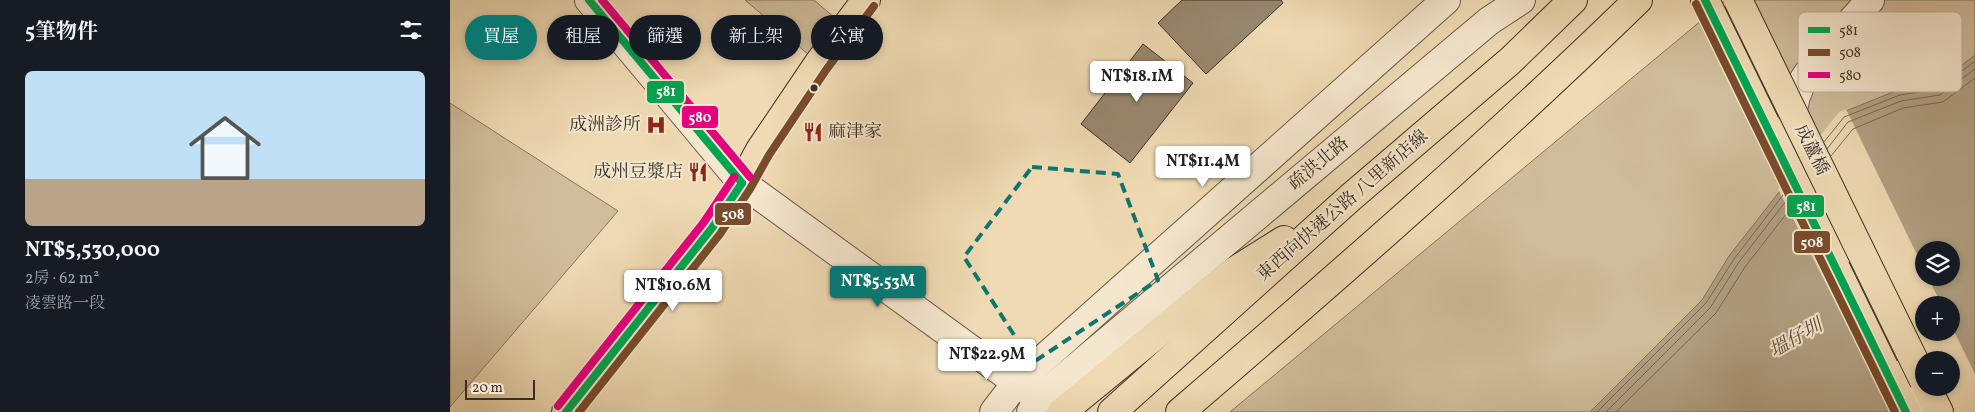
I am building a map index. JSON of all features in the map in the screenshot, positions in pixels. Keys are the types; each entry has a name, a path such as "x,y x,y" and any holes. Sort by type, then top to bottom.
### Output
{"main road":[{"path":"566,412 712,228 742,184 776,126 818,64 866,0"},
{"name":"東西向快速公路 八里新店線","path":"1112,412 1351,197 1510,61 1573,0"},
{"path":"1180,412 1553,83 1638,0"},
{"name":"成蘆橋","path":"1705,0 1906,412"},
{"name":"成蘆橋","path":"1738,0 1915,363"},
{"path":"1044,408 1233,272 1351,197"},
{"path":"1196,412 1274,331"},
{"path":"1931,396 1939,412"}],"street":[{"path":"589,0 742,184 1017,382 1044,408"},
{"path":"985,412 1446,0"},
{"name":"疏洪北路","path":"1044,408 1489,22 1521,0"},
{"path":"1860,12 1870,0"},
{"path":"1799,92 1794,122 1797,157 1921,412"},
{"path":"994,412 1017,382"}],"highlighted area":[{"path":"1032,167 1118,174 1158,280 1032,363 964,257"}],"shaded area":[{"path":"745,0 814,0 831,15 811,15 811,52 809,55 801,48 801,15 762,15"},
{"path":"1726,0 1975,0 1975,412 1230,412"},
{"path":"450,103 618,211 450,407"}],"water":[{"name":"塭仔圳","path":"1975,55 1975,412 1590,412 1702,300 1729,256 1841,113 1893,92 1962,92 1962,65"}],"pier":[{"path":"1846,109 1915,251 1915,286 1932,286 1937,296 1915,296 1915,341 1959,341 1975,374 1975,412 1891,412 1778,189 1839,112"}],"building":[{"path":"1182,0 1281,0 1283,3 1206,74 1158,23"},
{"path":"1143,44 1193,83 1130,163 1081,124"}],"transit line":[{"name":"581","path":"589,0 742,183"},
{"name":"580","path":"602,0 750,177"},
{"name":"581","path":"1705,0 1906,412"},
{"name":"508","path":"1696,4 1895,412"},
{"name":"508","path":"579,412 720,234 750,189 769,155 826,70 874,6"},
{"name":"580","path":"558,406 704,222 734,177"},
{"name":"581","path":"566,412 712,228 742,183"}],"place":[{"name":"成洲診所","path":"656,125"},
{"name":"麻津家","path":"813,132"},
{"name":"成州豆漿店","path":"698,172"}]}
